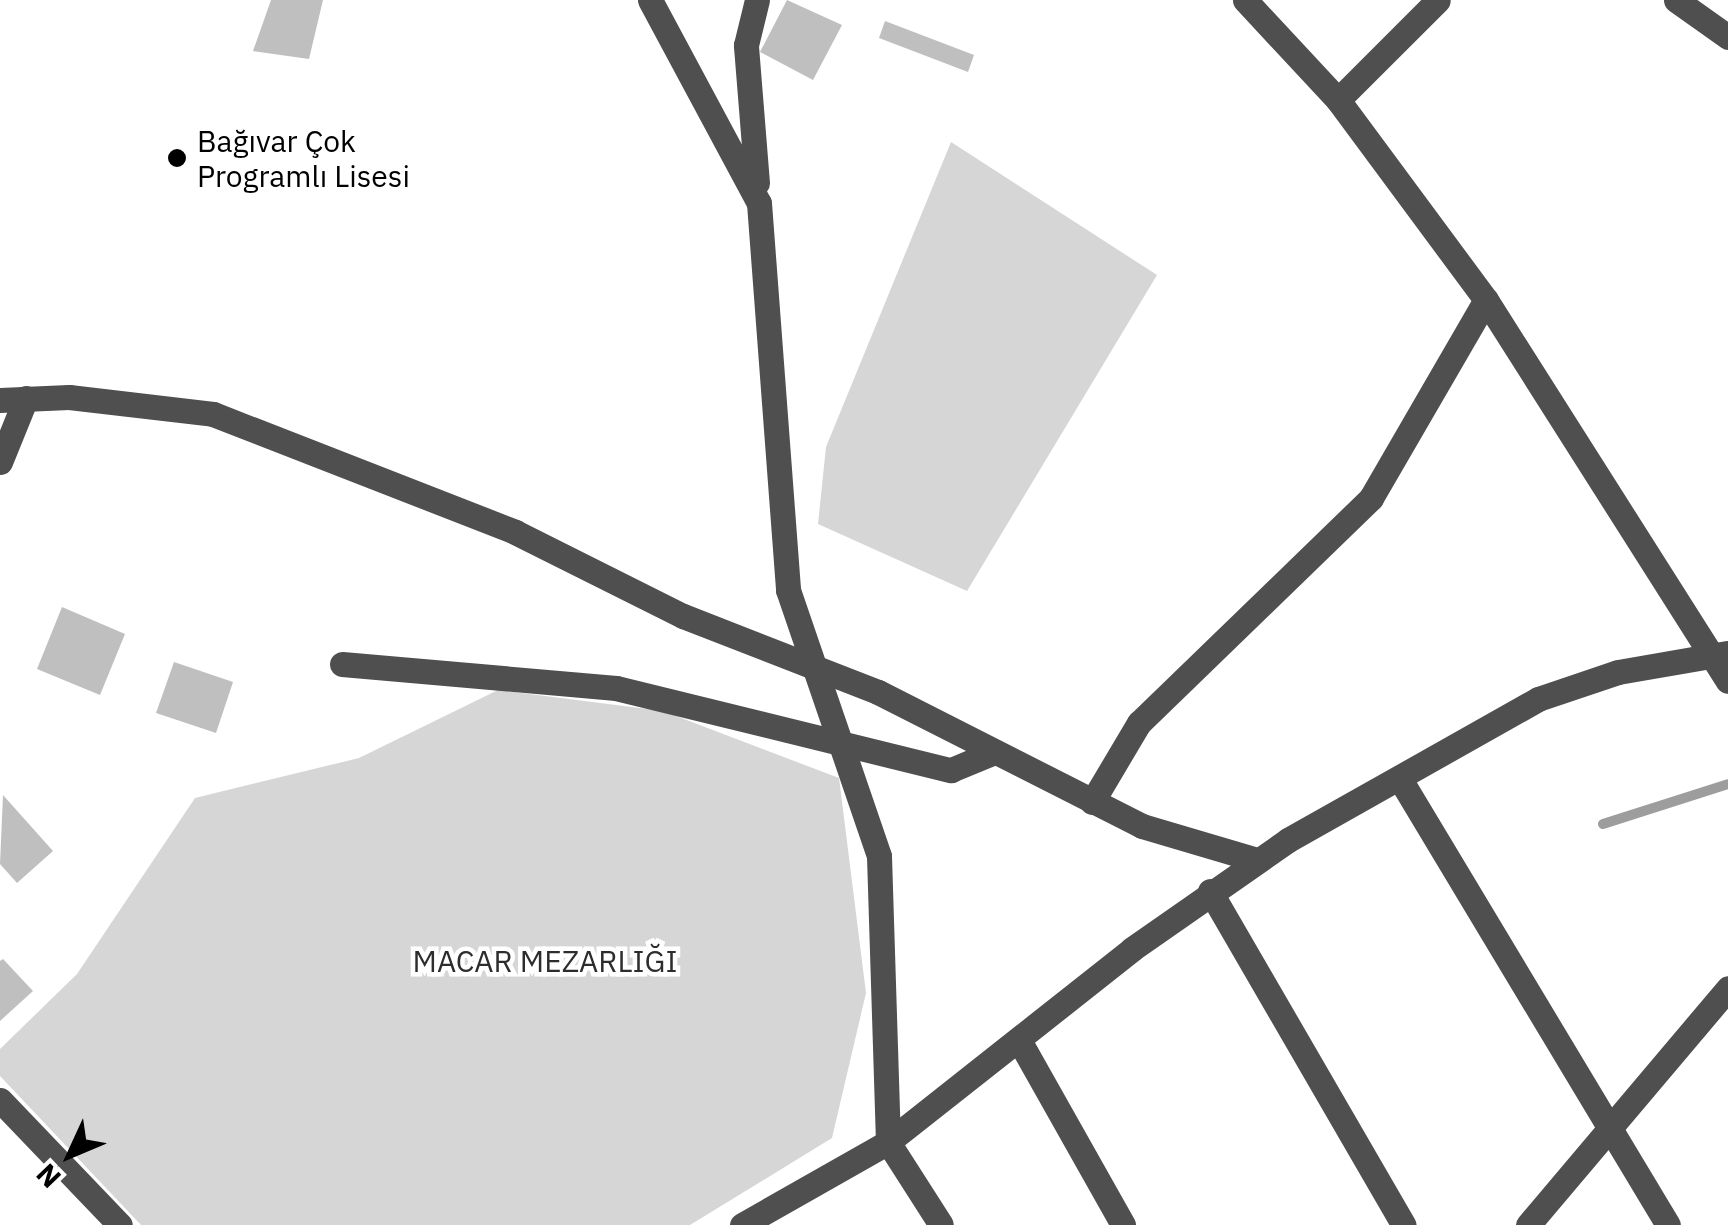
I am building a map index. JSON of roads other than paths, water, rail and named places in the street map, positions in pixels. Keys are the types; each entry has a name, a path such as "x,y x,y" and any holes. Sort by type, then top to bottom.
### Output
{"street":[{"path":"650,0 759,202"},
{"path":"757,0 746,82 759,202 788,590 879,856 888,1142 941,1225"},
{"path":"742,1225 888,1142 1210,892 1257,860 1538,699 1618,672 1724,665 1486,300 1338,100 1244,0"},
{"path":"1338,100 1438,0"},
{"path":"1676,0 1728,36"},
{"path":"1092,802 1139,723 1370,498 1486,300"},
{"path":"0,462 13,399 213,414 515,532 684,616 814,666 1092,802 1257,860"},
{"path":"342,664 616,688 846,751 951,770 992,753"},
{"path":"1400,779 1668,1225"},
{"path":"1210,892 1404,1225"},
{"path":"1528,1225 1728,988"},
{"path":"1020,1042 1123,1225"},
{"path":"0,1100 120,1225"}],"waterway":[{"path":"1603,824 1728,784"}],"place":[{"name":"Bağıvar Çok Programlı Lisesi","path":"177,158"}],"park label":[{"name":"MACAR MEZARLIĞI","path":"545,961"}]}
